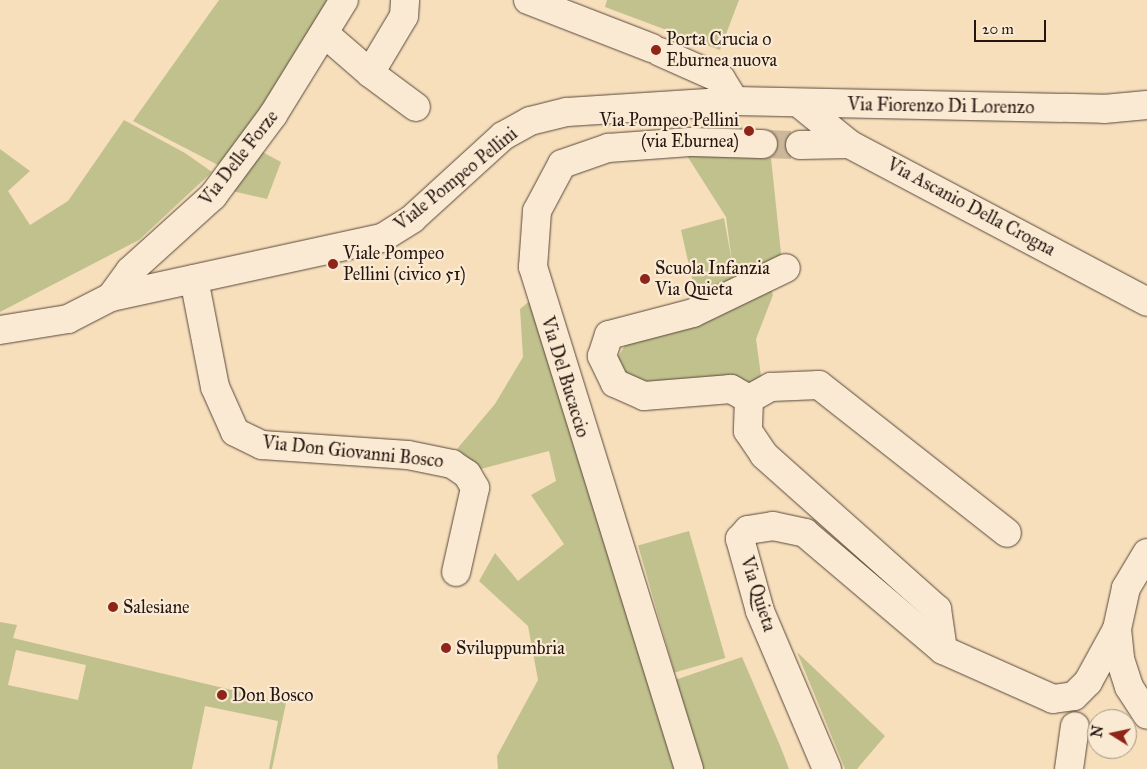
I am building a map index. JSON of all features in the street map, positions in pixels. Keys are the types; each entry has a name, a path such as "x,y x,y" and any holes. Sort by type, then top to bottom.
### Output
{"street":[{"name":"Via Delle Forze","path":"111,297 130,271 213,196 273,115 325,34 344,0"},
{"path":"370,73 404,16 405,0"},
{"path":"528,0 656,50 721,79 735,101"},
{"path":"325,34 370,73 416,107"},
{"name":"Viale Pompeo Pellini","path":"0,348 39,339 68,319 111,297 382,238 412,219 503,136 530,120 567,112 735,101"},
{"name":"Via Fiorenzo Di Lorenzo","path":"735,101 800,104 1104,109 1147,105"},
{"name":"Via Ascanio Della Crogna","path":"800,104 849,144 1147,302"},
{"name":"Via Del Bucaccio","path":"689,769 533,267 537,211 562,164 608,148 690,142 755,144"},
{"path":"800,145 849,144"},
{"path":"749,399 731,389 644,396 615,383 602,356 609,335 693,313 786,268"},
{"name":"Via Don Giovanni Bosco","path":"194,278 215,387 235,432 262,445 408,455 452,464 467,474 476,488 456,572"},
{"name":"Viale Pompeo Pellini","path":"0,330 68,319"},
{"path":"749,399 771,387 819,385 1007,533"},
{"path":"749,399 748,431 764,455 937,609 942,650"},
{"name":"Via Quieta","path":"827,769 760,611 740,539 748,530 773,526 805,534 942,650 1053,700 1074,696 1088,682 1117,629"},
{"path":"1147,553 1126,588 1117,629 1120,659 1129,687 1147,715"},
{"path":"1069,769 1075,726"}],"green space":[{"path":"219,0 335,0 230,157 218,165 133,121"},
{"path":"607,0 739,0 720,50 605,7"},
{"path":"124,120 185,153 212,172 139,240 0,312 0,149 30,171 8,191 30,225 68,201"},
{"path":"770,148 782,263 695,292 681,230 724,218 732,262 726,217 684,151"},
{"path":"257,149 281,162 267,199 232,191"},
{"path":"769,283 773,295 756,339 762,383 746,391 646,389 620,380 615,362 628,340"},
{"path":"532,299 681,769 498,769 497,756 538,680 528,626 479,581 495,553 518,581 564,544 531,495 556,481 549,451 481,469 457,449 495,404 523,357 520,309"},
{"path":"689,531 725,658 674,672 638,546"},
{"path":"0,622 17,625 13,638 286,703 272,769 269,769 278,721 205,706 192,769 0,769","holes":["16,650 86,665 78,700 8,685"]},
{"path":"797,652 885,736 857,769 845,769"},
{"path":"742,657 789,769 697,769 669,682"}],"tunnel":[{"path":"763,144 800,145"}],"place":[{"name":"Porta Crucia o Eburnea nuova","path":"656,50"},
{"name":"Via Pompeo Pellini (via Eburnea)","path":"749,131"},
{"name":"Viale Pompeo Pellini (civico 51)","path":"333,264"},
{"name":"Scuola Infanzia Via Quieta","path":"645,279"},
{"name":"Salesiane","path":"113,607"},
{"name":"Sviluppumbria","path":"446,648"},
{"name":"Don Bosco","path":"222,695"}]}
